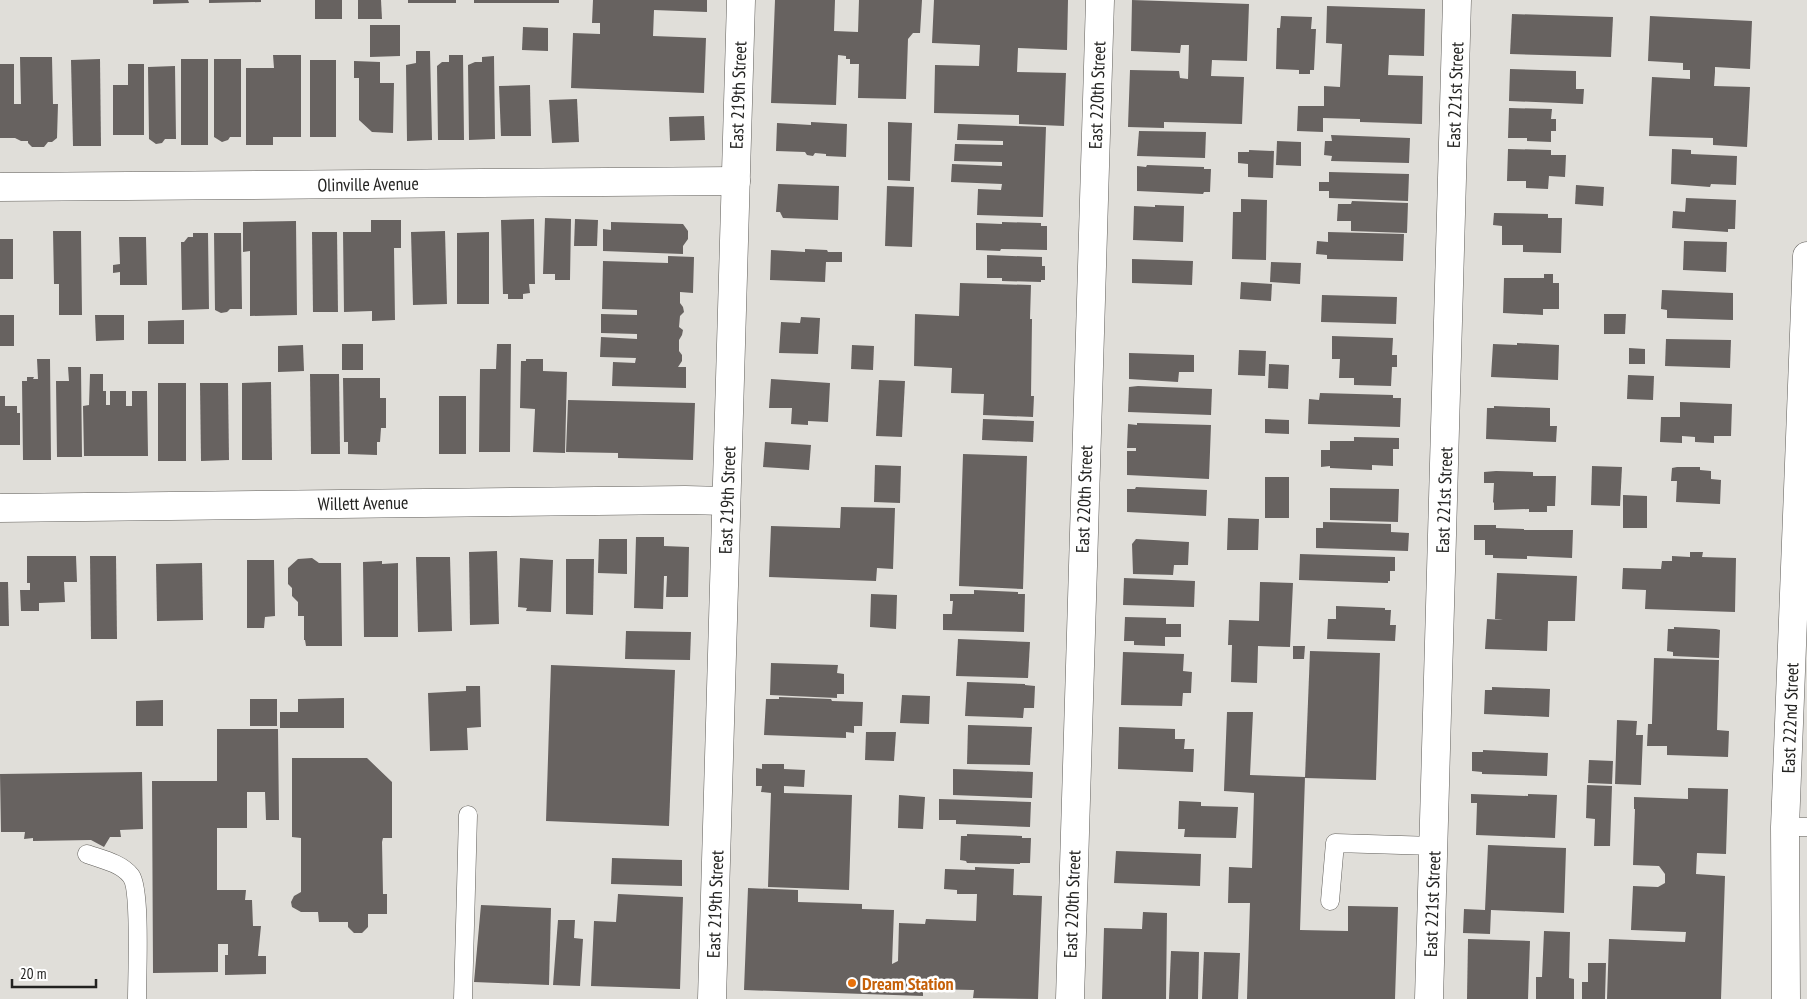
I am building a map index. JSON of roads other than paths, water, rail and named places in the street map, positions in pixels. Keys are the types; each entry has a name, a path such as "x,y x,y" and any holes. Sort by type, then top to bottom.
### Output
{"street":[{"name":"East 219th Street","path":"712,999 741,0"},
{"name":"East 220th Street","path":"1070,999 1100,0"},
{"name":"East 221st Street","path":"1429,999 1458,0"},
{"name":"Olinville Avenue","path":"0,187 736,180"},
{"name":"East 222nd Street","path":"1786,999 1796,827 1807,256"},
{"name":"Willett Avenue","path":"0,508 726,501"}],"lane":[{"path":"462,999 468,815"},
{"path":"1330,901 1335,843 1434,846"},
{"path":"86,854 117,865 132,877 137,895 137,999"}],"place":[{"name":"Dream Station","path":"852,983"}]}
